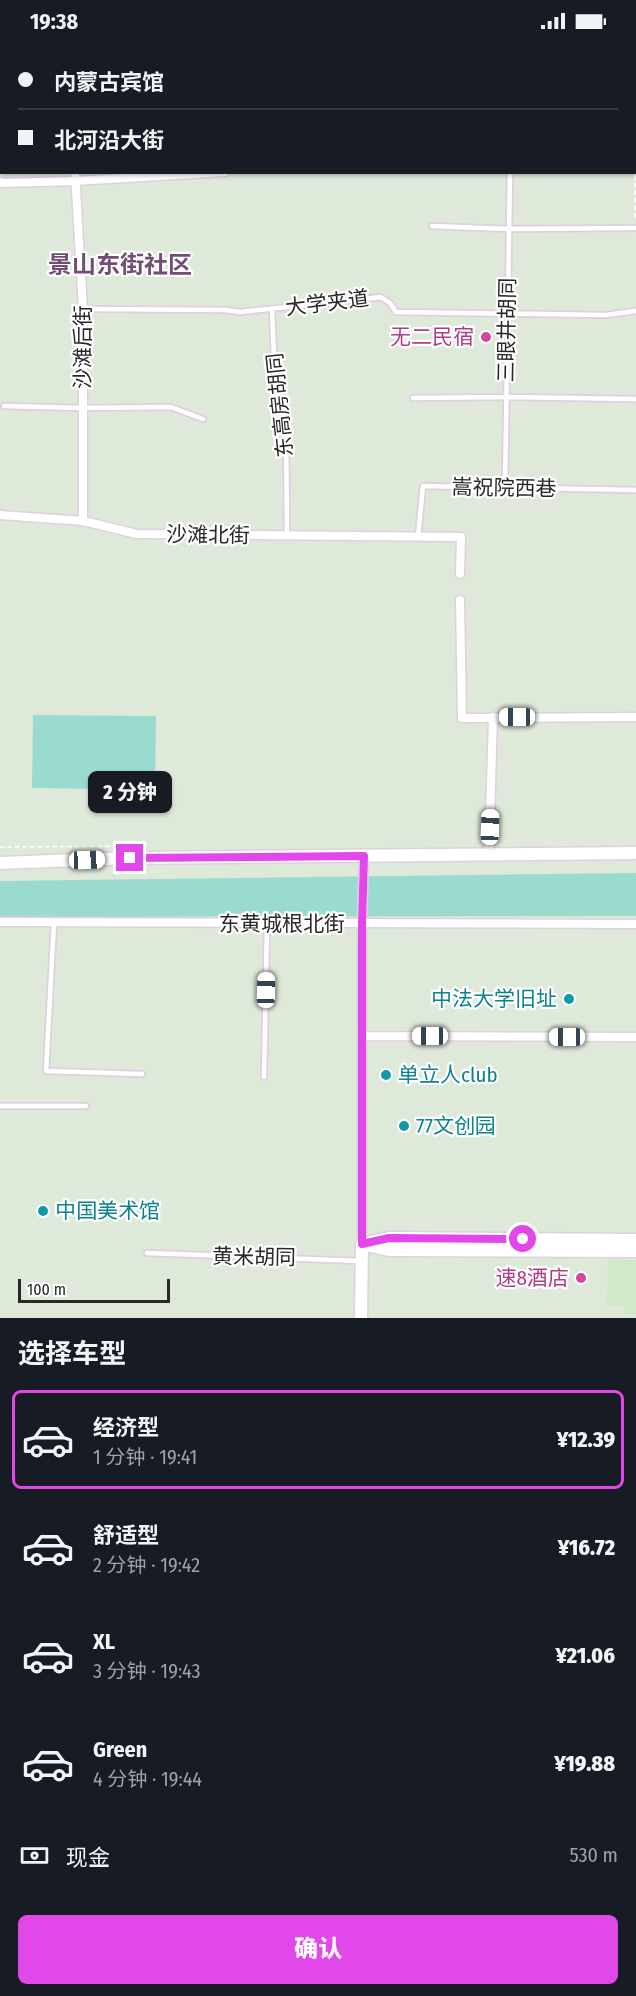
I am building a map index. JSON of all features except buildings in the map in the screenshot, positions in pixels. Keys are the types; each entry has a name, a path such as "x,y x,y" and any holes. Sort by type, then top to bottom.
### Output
{"main road":[{"path":"0,862 130,858 636,854"},
{"path":"362,1244 389,1238 636,1240"},
{"path":"362,1244 389,1250 636,1251"},
{"path":"361,1318 362,1244"}],"street":[{"path":"0,182 165,174"},
{"name":"沙滩后街","path":"75,177 83,309 83,521"},
{"name":"沙滩北街","path":"0,515 83,521 137,534 461,537 460,574"},
{"path":"460,600 462,718 636,717"},
{"path":"489,854 493,717"},
{"path":"362,1244 364,856"},
{"name":"东黄城根北街","path":"0,922 636,924"},
{"path":"362,1036 636,1037"}],"lane":[{"name":"三眼井胡同","path":"505,488 510,174"},
{"path":"432,226 508,229 635,228"},
{"name":"大学夹道","path":"83,309 240,312 381,297 390,303 396,312 605,315 636,311"},
{"name":"东高房胡同","path":"272,309 275,381 286,422 287,536"},
{"path":"413,398 636,399"},
{"path":"4,406 171,407 203,419"},
{"name":"嵩祝院西巷","path":"418,537 423,486 636,490"},
{"path":"54,922 46,1071 142,1074"},
{"path":"264,1077 267,924"},
{"path":"0,1106 86,1106"},
{"name":"黄米胡同","path":"147,1253 362,1261"}],"path":[{"path":"635,174 635,228"}],"shaded area":[{"path":"33,715 156,716 155,790 32,788"},
{"path":"636,873 636,916 0,917 0,881"},
{"path":"608,1259 636,1260 636,1315 625,1315 625,1307 607,1306"}],"place":[{"name":"无二民宿","path":"486,337"},
{"name":"中法大学旧址","path":"569,999"},
{"name":"单立人club","path":"386,1075"},
{"name":"77文创园","path":"404,1126"},
{"name":"中国美术馆","path":"43,1211"},
{"name":"速8酒店","path":"581,1278"}],"district":[{"name":"景山东街社区","path":"120,265"}],"route":[{"path":"130,858 364,856 362,1244 389,1238 523,1239"}]}
